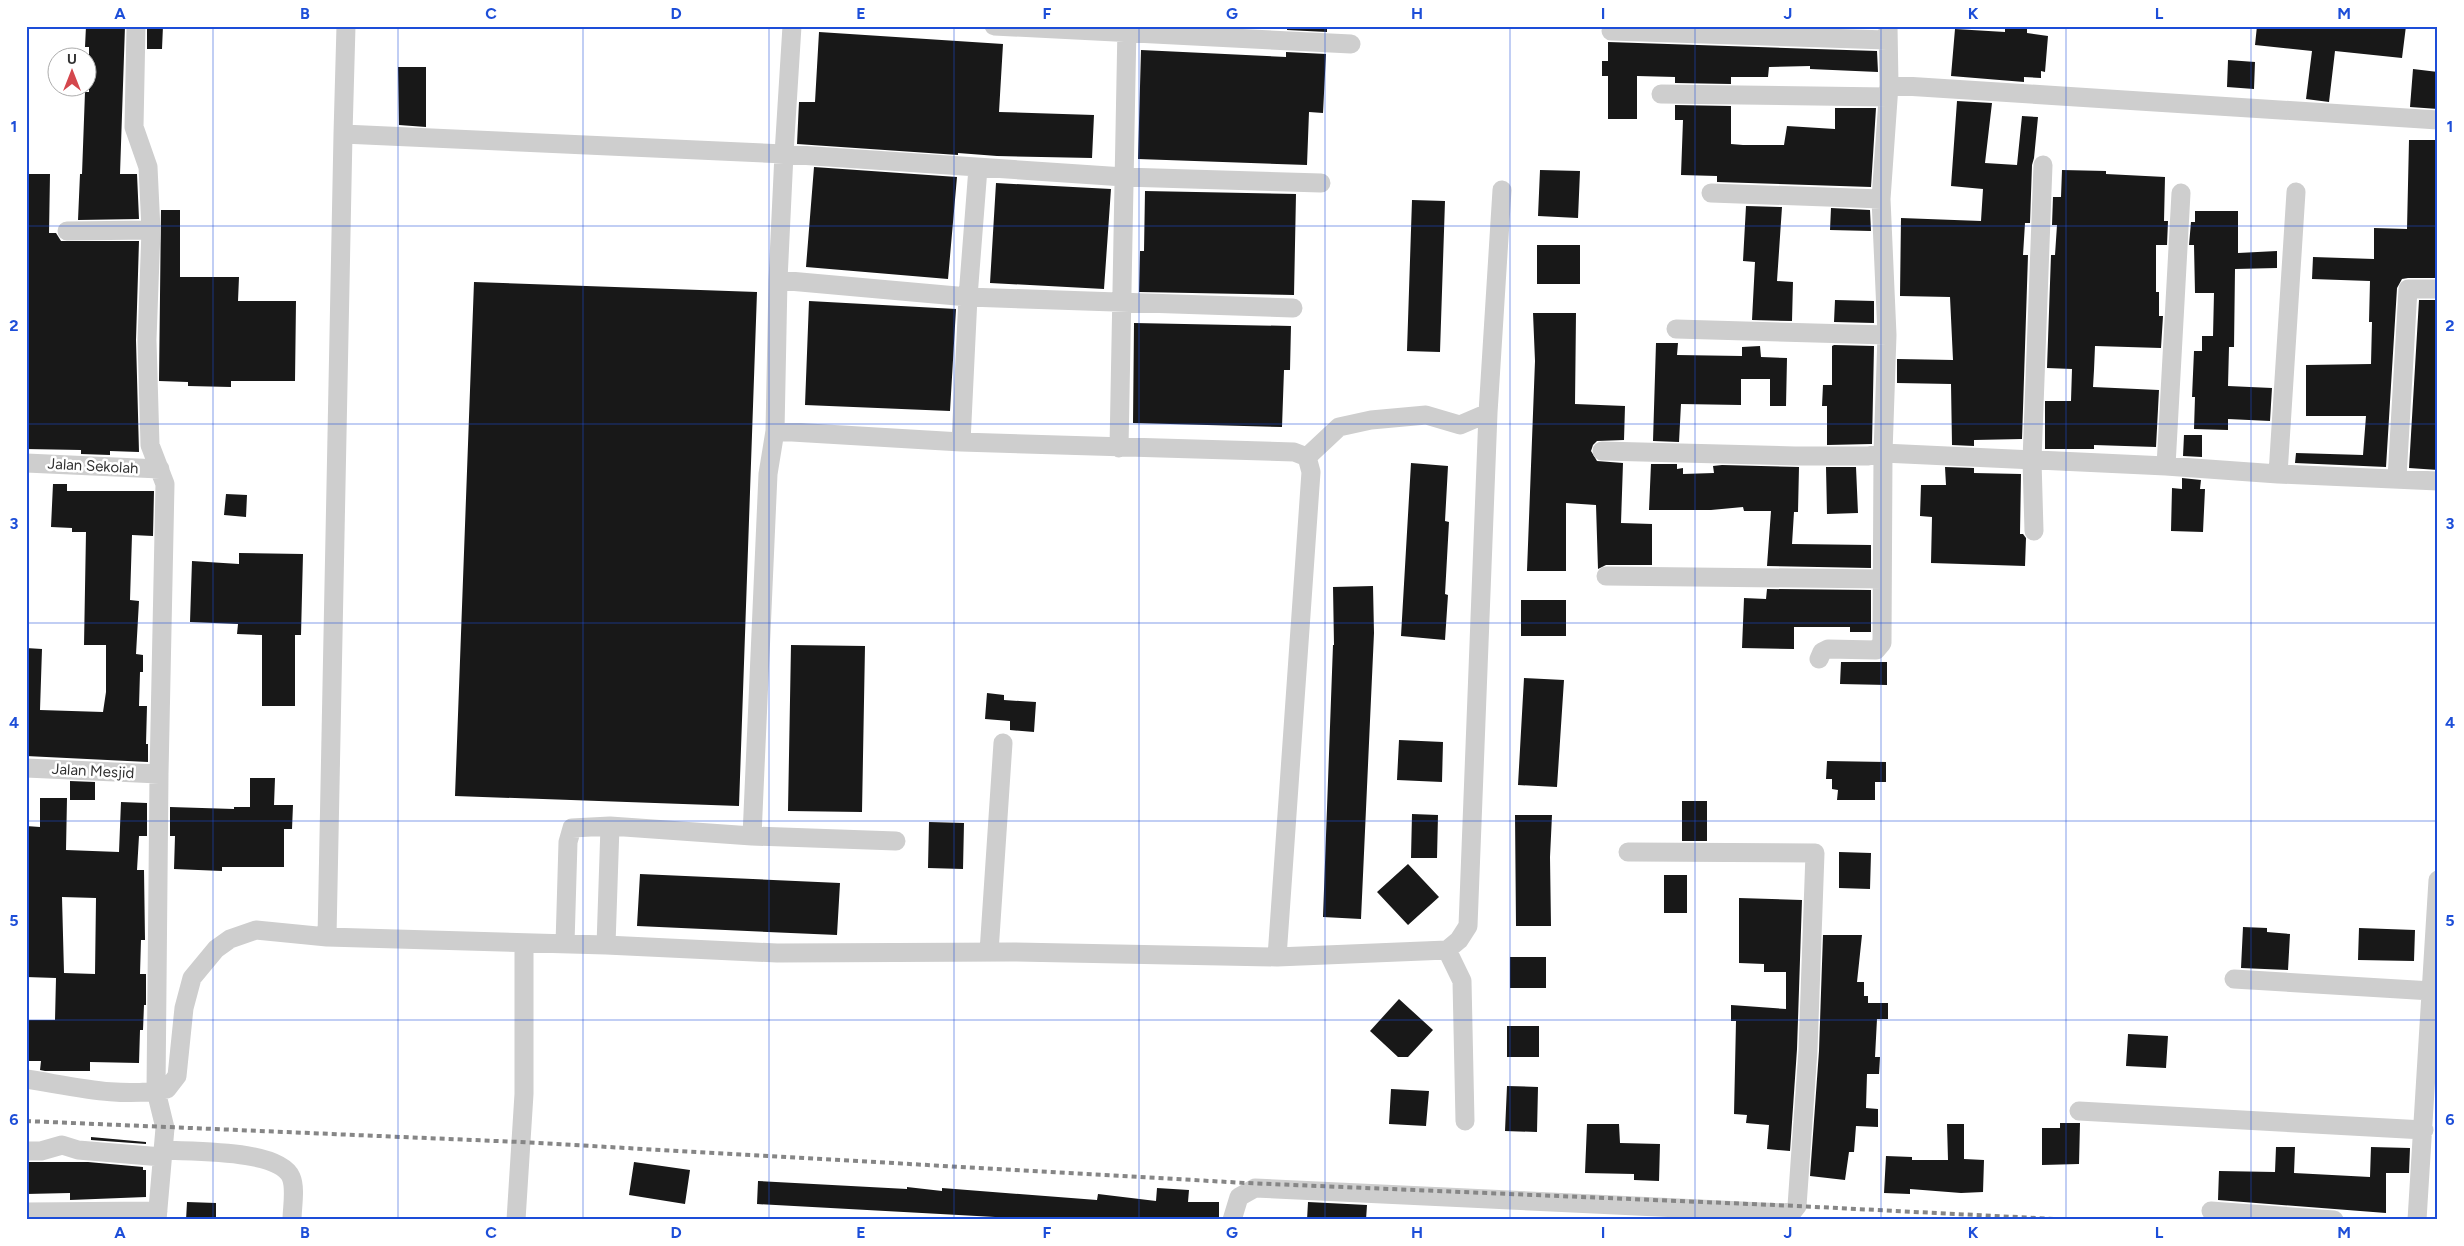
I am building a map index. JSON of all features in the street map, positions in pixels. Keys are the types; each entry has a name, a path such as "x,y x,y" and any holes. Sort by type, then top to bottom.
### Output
{"street":[{"path":"26,1212 158,1216 165,1128 156,1091 159,774 165,484 150,444 147,340 151,230 148,167 134,127 136,26"},
{"path":"327,938 346,26"},
{"path":"752,836 768,474 776,431 778,280 792,26"},
{"path":"994,26 1127,30 1351,44"},
{"path":"1119,448 1127,30"},
{"path":"1611,31 1888,33 1889,91 1881,200 1887,335 1883,454 1882,643 1876,650 1869,651 1828,649 1822,652 1819,659"},
{"path":"1661,94 1889,91 2438,120"},
{"path":"343,134 784,154 1124,177 1321,183"},
{"path":"2034,531 2032,460 2043,165"},
{"path":"961,442 968,297 978,168"},
{"path":"26,1079 98,1091 156,1091 167,1089 177,1076 184,1008 192,978 216,949 230,939 256,930 327,938 606,945 777,953 989,952 1278,957 1447,950 1459,940 1468,926 1488,413 1502,190"},
{"path":"2278,474 2296,192"},
{"path":"1711,193 1881,200"},
{"path":"2166,466 2181,193"},
{"path":"67,231 151,230"},
{"path":"778,280 968,297 1293,308"},
{"path":"2397,478 2408,289 2438,289"},
{"path":"1676,328 1887,335"},
{"path":"1460,425 1488,413"},
{"path":"1307,457 1339,427 1426,415 1460,425 1487,449"},
{"path":"776,431 961,442 1294,452 1307,457"},
{"path":"1602,451 1795,456 1883,454 2166,466 2278,474 2438,481"},
{"path":"1278,957 1311,472 1307,457"},
{"name":"Jalan Sekolah","path":"26,463 160,469"},
{"path":"1606,576 1882,579"},
{"path":"989,952 1003,743"},
{"name":"Jalan Mesjid","path":"26,768 159,774"},
{"path":"566,944 569,833 572,828 582,825 610,826 752,836 896,841"},
{"path":"606,945 610,826"},
{"path":"1232,1220 1239,1197 1255,1188 1784,1213 1793,1211 1797,1206 1808,1050 1815,853 1628,852"},
{"path":"2417,1220 2424,1130 2432,1076 2432,991 2438,880"},
{"path":"516,1220 524,1094 524,944"},
{"path":"1447,950 1462,981 1465,1121"},
{"path":"2234,979 2432,991"},
{"path":"2079,1111 2424,1130"},
{"path":"26,1151 41,1151 62,1145 78,1150 261,1157 283,1166 292,1178 292,1220"},
{"path":"2211,1211 2334,1220"}],"building":[{"path":"86,26 125,26 120,174 137,174 139,219 78,220 85,98 98,98 98,48 85,47"},
{"path":"147,26 163,26 162,49 147,49"},
{"path":"1287,26 1327,26 1327,32 1287,30"},
{"path":"2005,26 2027,27 2027,33 2048,36 2045,72 2041,71 2041,78 2024,77 2024,82 1951,76 1955,29 2005,32"},
{"path":"2257,26 2406,26 2402,58 2335,51 2329,102 2306,99 2312,51 2255,45"},
{"path":"819,32 1003,44 999,112 1094,115 1092,158 997,156 958,153 958,155 797,144 799,102 815,102"},
{"path":"1608,42 1877,51 1878,72 1810,69 1810,66 1769,67 1768,77 1731,77 1731,84 1675,83 1675,77 1637,76 1637,119 1608,119 1608,76 1602,76 1602,61 1608,61"},
{"path":"1141,50 1286,57 1286,52 1326,54 1323,113 1309,112 1307,165 1138,159"},
{"path":"2228,60 2255,62 2254,89 2227,87"},
{"path":"398,67 426,67 426,127 399,125"},
{"path":"2413,69 2438,72 2438,109 2410,107"},
{"path":"1957,101 1992,103 1985,163 2017,165 2022,116 2038,117 2032,165 2030,223 2025,223 2023,255 2028,255 2022,439 1974,440 1974,446 1952,445 1951,384 1897,383 1897,359 1953,360 1950,297 1900,296 1901,218 1981,221 1983,189 1951,186"},
{"path":"1675,105 1731,106 1731,144 1743,145 1784,145 1787,126 1835,129 1835,108 1876,108 1871,187 1717,182 1717,176 1681,175 1683,120 1675,120"},
{"path":"2409,140 2438,140 2438,278 2402,279 2397,288 2386,467 2295,463 2296,453 2363,455 2366,416 2306,416 2306,365 2371,364 2372,322 2369,322 2370,281 2312,279 2313,257 2374,259 2374,228 2407,229"},
{"path":"814,167 957,177 948,279 806,267"},
{"path":"1540,170 1580,171 1578,218 1538,216"},
{"path":"2062,170 2106,171 2106,174 2165,177 2164,221 2168,221 2167,245 2156,245 2156,292 2159,292 2159,316 2163,316 2161,348 2095,346 2093,387 2159,390 2156,447 2094,445 2094,449 2045,449 2045,401 2071,401 2072,369 2047,368 2051,255 2055,255 2057,225 2052,225 2053,197 2061,197"},
{"path":"26,174 50,174 49,233 56,233 61,241 139,241 136,340 139,452 110,451 110,455 81,454 81,450 26,449"},
{"path":"996,183 1111,189 1104,289 990,283"},
{"path":"1145,191 1296,194 1294,295 1139,292 1140,251 1144,251"},
{"path":"1412,200 1445,201 1440,352 1407,351"},
{"path":"1746,206 1782,207 1777,281 1793,282 1792,321 1752,320 1755,262 1743,261"},
{"path":"1831,208 1870,210 1871,231 1830,230"},
{"path":"161,210 180,210 180,277 239,277 238,301 296,301 295,381 231,381 231,387 188,386 188,382 159,381"},
{"path":"2195,211 2238,211 2238,253 2277,251 2277,268 2235,269 2234,347 2229,347 2228,386 2272,388 2270,421 2228,419 2228,430 2194,429 2195,397 2192,397 2194,351 2202,351 2202,336 2213,336 2214,293 2195,293 2194,245 2189,245 2191,222 2195,222"},
{"path":"1537,245 1580,245 1580,284 1537,284"},
{"path":"474,282 757,292 739,806 455,796"},
{"path":"1835,300 1874,301 1874,323 1834,322"},
{"path":"2419,300 2438,300 2438,470 2409,468"},
{"path":"809,301 956,309 950,411 805,405"},
{"path":"1533,313 1576,313 1575,404 1625,406 1624,440 1597,441 1591,451 1597,461 1623,463 1621,523 1652,524 1652,565 1606,565 1598,569 1596,505 1566,503 1566,571 1527,571 1535,361"},
{"path":"1134,323 1291,326 1290,370 1284,370 1282,427 1133,423"},
{"path":"1656,343 1678,343 1677,355 1742,356 1742,347 1760,346 1761,357 1787,358 1786,406 1770,406 1770,379 1741,379 1741,405 1681,404 1679,442 1653,441"},
{"path":"1832,346 1874,346 1872,444 1827,445 1827,406 1822,406 1823,385 1832,385"},
{"path":"2184,435 2202,435 2202,457 2183,456"},
{"path":"1411,463 1448,466 1445,521 1449,522 1445,594 1448,595 1445,640 1401,636"},
{"path":"1651,464 1677,464 1677,469 1683,468 1683,474 1714,473 1713,466 1722,465 1799,467 1798,512 1794,512 1792,544 1871,545 1871,568 1767,566 1771,511 1744,511 1743,507 1711,510 1649,510"},
{"path":"1826,467 1856,467 1858,513 1827,514"},
{"path":"1945,467 1974,468 1974,473 2021,474 2020,534 2023,534 2026,538 2025,566 1931,563 1932,517 1920,516 1921,485 1946,485"},
{"path":"2182,478 2201,480 2200,489 2205,489 2203,532 2171,531 2172,488 2182,489"},
{"path":"53,484 67,484 67,491 154,491 153,536 132,535 130,600 139,601 136,654 143,655 143,672 140,672 139,706 147,706 146,744 148,744 148,762 26,756 26,648 42,649 40,710 103,712 106,692 106,645 84,645 86,532 72,532 72,528 51,527"},
{"path":"226,494 247,495 246,517 224,515"},
{"path":"239,553 303,554 301,635 295,635 295,706 262,706 262,635 237,634 238,624 190,622 192,561 239,564"},
{"path":"1373,586 1374,633 1361,919 1323,917 1334,645 1333,587"},
{"path":"1767,589 1871,590 1871,632 1850,632 1850,627 1794,627 1794,649 1742,648 1744,598 1766,599"},
{"path":"1521,600 1566,600 1566,636 1521,636"},
{"path":"791,645 865,646 862,812 788,811"},
{"path":"1841,662 1887,662 1887,685 1840,684"},
{"path":"1524,678 1564,680 1557,787 1518,785"},
{"path":"987,693 1004,695 1004,700 1036,702 1034,732 1010,730 1010,721 985,719"},
{"path":"1399,740 1443,742 1442,782 1397,780"},
{"path":"1827,761 1886,762 1886,782 1875,782 1875,800 1837,800 1838,790 1832,789 1832,779 1826,779"},
{"path":"250,778 275,778 274,805 293,805 292,829 284,829 284,867 222,867 222,871 174,869 175,836 170,836 170,807 234,809 234,807 250,807"},
{"path":"70,781 95,782 95,800 70,800"},
{"path":"40,798 67,798 66,850 119,852 121,802 147,803 147,836 139,836 137,870 144,870 145,940 141,940 140,974 146,974 146,1005 144,1005 143,1030 140,1030 139,1063 90,1062 90,1071 45,1071 40,1070 41,1061 26,1061 26,1020 55,1020 56,978 26,977 26,826 40,827","holes":["62,897 96,898 95,974 64,973"]},
{"path":"1682,801 1707,801 1707,841 1682,841"},
{"path":"1412,814 1438,815 1437,858 1411,858"},
{"path":"1515,815 1552,815 1550,857 1551,926 1516,926"},
{"path":"929,822 964,823 963,869 928,868"},
{"path":"1839,852 1871,853 1870,889 1839,888"},
{"path":"1408,864 1439,897 1408,925 1377,892"},
{"path":"640,874 840,883 837,935 637,926"},
{"path":"1664,875 1687,875 1687,913 1664,913"},
{"path":"1739,898 1802,900 1797,1049 1790,1151 1767,1149 1769,1125 1746,1123 1747,1115 1734,1114 1736,1021 1731,1021 1731,1005 1786,1009 1786,972 1764,972 1764,964 1739,963"},
{"path":"2243,927 2267,928 2267,932 2290,934 2288,970 2241,968"},
{"path":"2359,928 2415,930 2414,961 2358,960"},
{"path":"1823,935 1862,935 1857,982 1864,982 1864,996 1868,996 1868,1003 1888,1003 1888,1019 1877,1019 1875,1057 1880,1057 1879,1074 1867,1074 1866,1108 1878,1109 1878,1127 1856,1126 1854,1152 1849,1152 1845,1180 1810,1176 1819,1051"},
{"path":"1510,957 1546,957 1546,988 1510,988"},
{"path":"1399,999 1433,1030 1408,1057 1398,1057 1370,1031"},
{"path":"1507,1026 1539,1026 1539,1057 1507,1057"},
{"path":"2128,1034 2168,1036 2166,1068 2126,1066"},
{"path":"1507,1086 1538,1087 1537,1132 1505,1131"},
{"path":"1391,1089 1429,1091 1426,1126 1389,1124"},
{"path":"2060,1123 2080,1123 2079,1164 2042,1165 2042,1128 2060,1128"},
{"path":"1587,1124 1619,1124 1620,1143 1660,1144 1659,1181 1634,1180 1634,1174 1585,1173"},
{"path":"1947,1124 1964,1124 1964,1159 1984,1160 1983,1192 1961,1193 1910,1189 1910,1194 1884,1193 1886,1156 1912,1157 1912,1160 1948,1160"},
{"path":"91,1137 146,1142 146,1144 91,1140"},
{"path":"2276,1147 2295,1147 2294,1173 2370,1177 2371,1147 2410,1148 2409,1173 2386,1173 2386,1213 2218,1200 2219,1171 2275,1172"},
{"path":"26,1162 88,1162 143,1167 143,1170 146,1170 146,1197 70,1200 70,1193 26,1194"},
{"path":"634,1162 690,1170 685,1204 629,1195"},
{"path":"758,1181 907,1189 907,1187 942,1191 942,1188 1097,1200 1098,1194 1156,1201 1157,1188 1189,1190 1188,1202 1219,1202 1219,1220 1142,1220 1115,1217 1114,1220 1076,1218 1076,1220 1050,1220 757,1204"},
{"path":"187,1202 216,1203 216,1220 186,1220"},
{"path":"1308,1202 1367,1205 1366,1220 1307,1220"}],"railway":[{"path":"26,1121 520,1142 1246,1183 1797,1206 2075,1220"}]}
